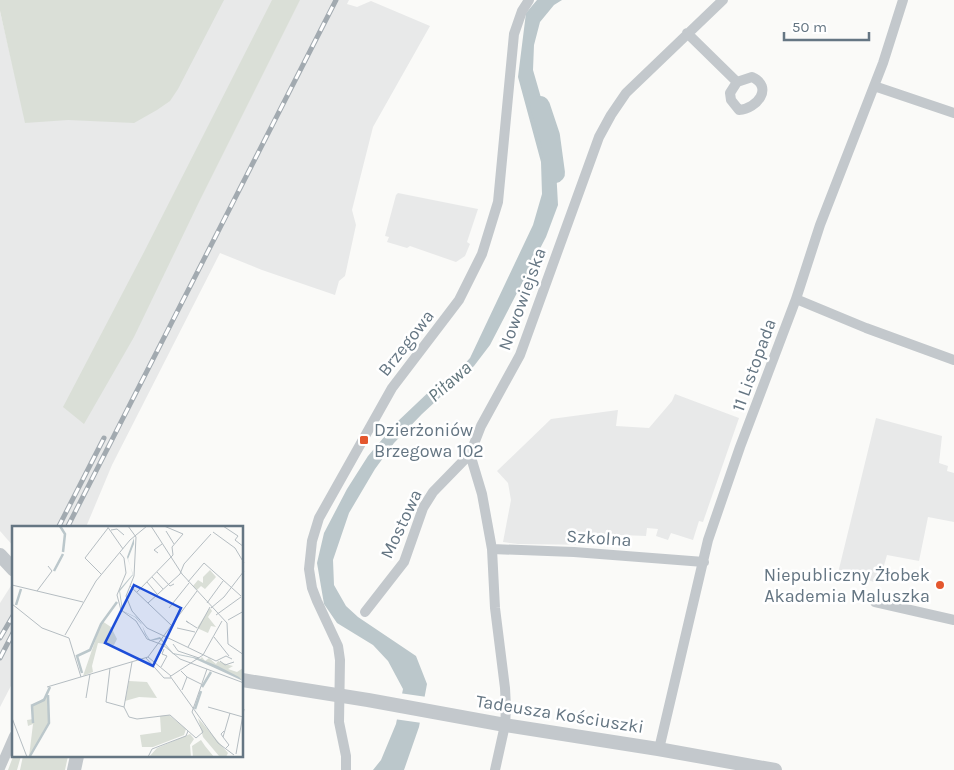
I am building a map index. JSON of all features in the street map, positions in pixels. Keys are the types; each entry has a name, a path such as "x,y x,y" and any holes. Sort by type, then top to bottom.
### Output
{"street":[{"name":"Brzegowa","path":"346,770 346,756 339,722 340,660 338,646 316,601 312,588 309,569 312,541 319,518 392,388 459,300 482,254 498,202 514,34 522,11 529,0"},
{"name":"Nowowiejska","path":"470,454 481,426 520,355 583,186 599,137 611,115 626,93 722,0"},
{"name":"11 Listopada","path":"659,749 708,540 737,456 796,299 820,225 874,86 903,0"},
{"path":"687,33 737,82"},
{"path":"874,86 954,113"},
{"path":"796,299 866,328 954,360"},
{"path":"470,454 482,494 492,549 495,608 505,688 506,708 504,726 495,770"},
{"name":"Mostowa","path":"365,612 404,562 423,508 433,492 470,454"},
{"name":"Szkolna","path":"492,549 574,552 704,562"},
{"path":"0,555 12,568"},
{"path":"875,602 954,620"},
{"name":"Tadeusza Kościuszki","path":"244,680 431,711 504,726 659,749 775,770"},
{"path":"0,768 12,741"}],"shaded area":[{"path":"0,0 224,0 178,89 170,101 157,110 134,123 68,120 25,123 0,11"},
{"path":"222,0 349,0 347,4 357,7 371,1 430,26 373,127 352,210 356,225 345,276 339,281 335,295 262,270 220,253 112,465 86,526 12,526 12,545 0,531 0,11 26,123"},
{"path":"272,0 300,0 134,337 84,424 63,407"},
{"path":"398,193 478,209 467,242 470,244 465,256 456,262 410,246 407,248 387,242 389,237 385,236"},
{"path":"675,394 739,418 703,522 699,521 693,540 671,533 668,540 656,536 658,529 647,528 646,536 598,534 596,545 518,544 503,542 511,500 508,483 497,471 551,419 618,410 616,426 649,428 672,401"},
{"path":"876,418 942,436 939,463 948,466 947,471 954,473 954,522 928,517 919,561 887,555 879,583 838,573"},
{"path":"12,584 12,684 0,707 0,603"},
{"path":"12,758 20,758 17,770 8,770"},
{"path":"23,758 68,758 65,770 20,770"}],"water":[{"path":"537,0 562,0 554,5 540,22 534,45 533,70 546,115 556,168 558,205 546,237 490,345 474,366 394,443 375,469 349,513 333,560 334,585 346,606 358,617 416,656 427,684 419,727 404,770 373,770 381,760 396,724 403,689 388,661 373,645 337,623 324,604 317,563 324,533 347,489 368,456 396,423 435,386 459,370 470,358 533,225 542,194 541,162 518,77 526,13"}],"pier":[{"path":"399,693 427,697 422,723 394,719"}],"waterway":[{"name":"Piława","path":"540,106 550,136 555,173"}],"railway":[{"path":"68,526 336,0"},
{"path":"59,526 104,438"},
{"path":"0,638 12,617"},
{"path":"0,658 12,635"}],"place":[{"name":"Dzierżoniów Brzegowa 102","path":"364,440"},
{"name":"Niepubliczny Żłobek Akademia Maluszka","path":"940,585"}]}
